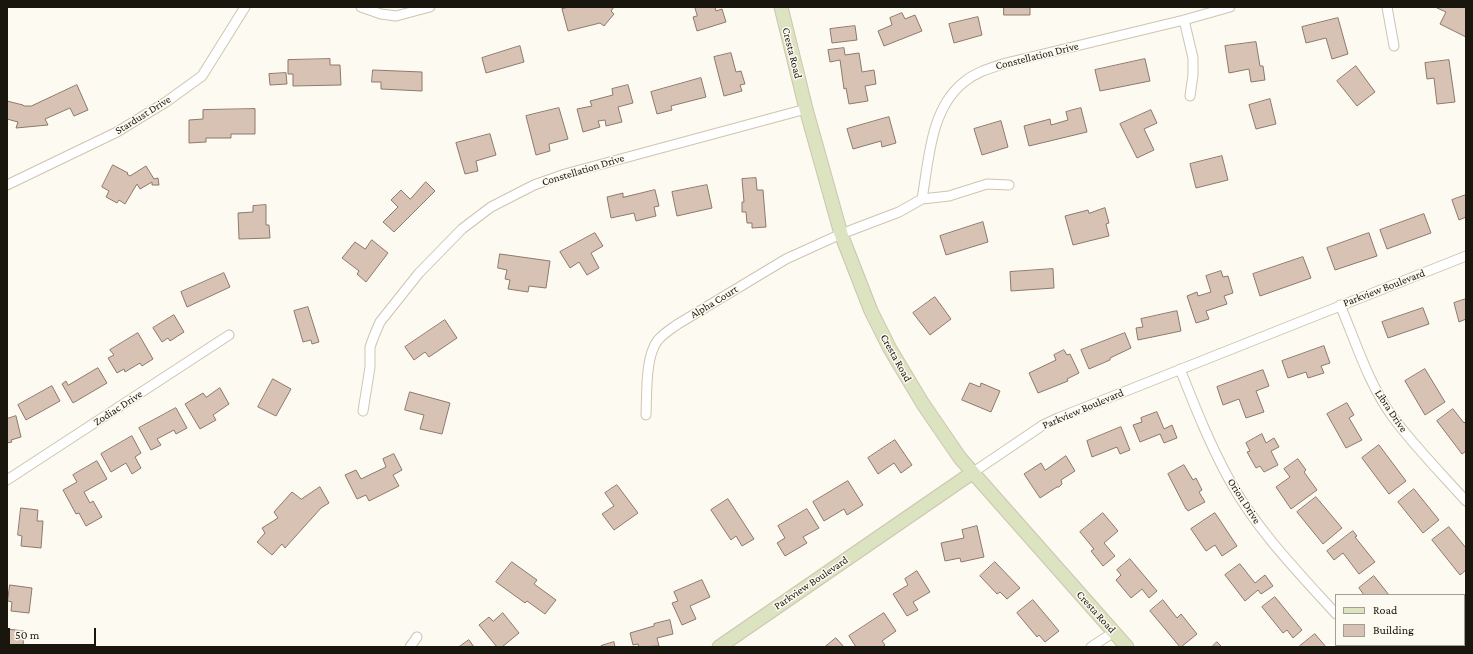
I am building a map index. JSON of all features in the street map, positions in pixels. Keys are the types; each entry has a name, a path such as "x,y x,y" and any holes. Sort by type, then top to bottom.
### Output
{"main road":[{"name":"Cresta Road","path":"780,7 806,109 841,234 871,311 890,350 923,404 960,458 1127,647"},
{"name":"Parkview Boulevard","path":"719,647 972,473"}],"street":[{"name":"Stardust Drive","path":"7,184 117,132 166,102 202,76 245,7"},
{"path":"361,7 381,14 396,16 430,7"},
{"name":"Constellation Drive","path":"922,199 938,117 944,104 953,92 964,82 987,69 1006,63 1184,20 1230,7"},
{"path":"1387,7 1394,46"},
{"path":"1184,20 1193,58 1194,75 1190,96"},
{"name":"Constellation Drive","path":"363,411 370,367 370,347 380,322 419,273 462,229 491,207 534,185 565,174 806,109"},
{"path":"841,234 899,212 922,199 949,196 987,184 1009,185"},
{"name":"Alpha Court","path":"646,415 649,363 654,346 665,333 786,259 841,234"},
{"name":"Parkview Boulevard","path":"972,473 1043,425 1340,305 1466,256"},
{"name":"Libra Drive","path":"1340,305 1369,374 1391,415 1415,445 1466,500"},
{"name":"Zodiac Drive","path":"7,480 228,335"},
{"name":"Orion Drive","path":"1180,369 1204,430 1230,482 1264,531 1293,567 1335,613"},
{"path":"1091,647 1114,632"},
{"path":"410,647 417,637"}],"building":[{"path":"570,7 614,7 611,11 614,14 604,26 600,23 568,31 562,9"},
{"path":"695,7 715,7 716,11 722,9 726,22 697,31 693,17 697,16"},
{"path":"1004,7 1030,7 1030,15 1004,15"},
{"path":"1437,7 1466,8 1466,37 1440,24 1446,12"},
{"path":"902,13 905,19 915,15 922,31 884,46 878,31 892,25 890,18"},
{"path":"978,17 982,35 954,43 949,24"},
{"path":"1338,18 1348,54 1332,59 1326,38 1306,43 1302,27"},
{"path":"855,26 857,40 832,43 830,29"},
{"path":"1256,42 1260,66 1263,66 1265,80 1251,82 1249,69 1229,73 1225,46"},
{"path":"520,46 524,62 486,73 482,58"},
{"path":"844,48 845,55 859,53 862,72 874,70 876,84 865,86 868,101 849,104 846,88 844,89 840,60 830,62 828,50"},
{"path":"731,53 736,72 741,71 745,84 740,85 742,91 724,96 714,57"},
{"path":"330,59 330,65 340,65 341,85 293,86 293,74 288,74 288,60"},
{"path":"1145,59 1150,81 1100,91 1095,70"},
{"path":"1449,60 1455,102 1437,104 1434,78 1427,79 1425,63"},
{"path":"1356,66 1375,92 1357,106 1337,81"},
{"path":"373,70 422,72 422,91 381,89 381,82 372,82"},
{"path":"286,73 287,84 270,85 269,74"},
{"path":"701,78 706,97 671,106 672,110 657,114 651,92"},
{"path":"77,85 88,110 74,116 70,108 45,119 48,125 16,128 18,122 7,119 7,101 24,106 31,106"},
{"path":"628,85 633,103 618,107 622,122 606,126 605,120 598,121 600,127 583,132 577,109 592,106 590,101 613,95 612,89"},
{"path":"1270,99 1276,124 1256,129 1249,105"},
{"path":"559,108 568,139 549,144 550,151 536,155 526,116"},
{"path":"1081,108 1087,132 1029,146 1024,126 1050,119 1051,125 1068,120 1066,112"},
{"path":"255,109 255,134 231,134 231,138 206,138 206,142 189,143 189,120 203,119 203,110"},
{"path":"1151,110 1157,123 1144,129 1154,150 1137,158 1120,124"},
{"path":"889,117 896,143 882,147 881,141 853,149 847,129"},
{"path":"1001,121 1008,147 982,155 974,129"},
{"path":"490,134 496,155 476,161 478,171 465,174 456,143"},
{"path":"1222,156 1228,180 1196,188 1190,164"},
{"path":"113,165 128,173 127,174 130,176 146,166 154,179 158,178 159,185 152,185 152,182 140,189 137,184 125,204 119,200 117,203 106,197 109,191 102,187"},
{"path":"756,178 757,190 763,190 766,227 752,228 752,223 747,223 746,212 742,212 742,202 744,202 742,179"},
{"path":"426,182 435,191 394,232 383,222 398,207 391,200 401,190 410,199"},
{"path":"707,185 712,208 677,216 672,192"},
{"path":"655,190 659,206 654,207 656,216 636,221 634,213 611,218 607,197 623,193 623,197"},
{"path":"1466,195 1466,217 1459,220 1452,200"},
{"path":"266,205 266,225 269,225 270,238 239,239 238,213 253,212 253,206"},
{"path":"1105,208 1109,223 1106,224 1109,236 1073,245 1065,216 1088,210 1089,213"},
{"path":"1424,214 1431,233 1387,249 1380,230"},
{"path":"983,222 988,242 946,255 940,236"},
{"path":"595,233 603,246 591,253 599,268 587,275 579,262 570,268 560,252"},
{"path":"1369,233 1377,256 1335,270 1327,248"},
{"path":"372,240 388,253 366,282 357,274 359,271 342,258 355,242 365,249"},
{"path":"500,254 550,261 546,288 529,286 528,292 508,289 510,280 505,279 507,270 498,268"},
{"path":"1303,257 1311,278 1260,296 1253,274"},
{"path":"1053,269 1054,288 1011,291 1010,272"},
{"path":"1221,271 1223,277 1228,276 1233,293 1224,296 1227,304 1206,311 1209,319 1196,323 1187,296 1197,292 1198,296 1211,292 1206,276"},
{"path":"224,273 230,287 187,307 181,292"},
{"path":"935,297 951,319 930,335 913,313"},
{"path":"1466,299 1466,319 1459,322 1454,303"},
{"path":"308,307 319,342 312,344 311,340 303,342 294,311"},
{"path":"1423,308 1429,324 1388,338 1382,322"},
{"path":"1177,311 1181,331 1138,340 1136,328 1143,327 1141,319"},
{"path":"174,315 184,332 170,341 168,338 162,342 153,328"},
{"path":"445,320 457,338 429,357 425,352 414,360 405,347"},
{"path":"138,333 153,359 142,366 140,363 125,372 124,369 117,373 108,358 114,355 110,350"},
{"path":"1125,333 1131,348 1110,358 1110,360 1089,369 1081,350"},
{"path":"1324,346 1330,363 1321,366 1324,373 1308,378 1306,372 1288,378 1282,361"},
{"path":"1064,350 1067,355 1070,354 1079,373 1067,379 1068,381 1038,393 1029,373 1056,360 1054,355"},
{"path":"98,368 107,383 73,403 62,384 66,381 68,385"},
{"path":"1425,369 1445,402 1425,415 1405,381"},
{"path":"1263,370 1269,386 1256,391 1264,412 1246,418 1239,399 1223,405 1217,387"},
{"path":"273,379 291,389 276,416 258,407"},
{"path":"970,383 980,387 981,383 1000,391 991,412 962,400"},
{"path":"52,386 60,401 26,420 18,405"},
{"path":"220,388 229,404 213,415 216,420 200,429 185,404 203,393 206,397"},
{"path":"410,392 450,403 442,434 420,429 424,415 405,410"},
{"path":"1347,403 1354,415 1349,418 1362,440 1346,448 1327,414"},
{"path":"176,408 187,428 176,434 174,430 157,439 161,445 151,450 139,428"},
{"path":"1453,409 1464,423 1466,421 1466,451 1462,454 1437,421"},
{"path":"1157,412 1164,429 1172,425 1177,438 1164,443 1160,434 1140,442 1133,425 1142,422 1141,418"},
{"path":"16,416 21,437 7,443 7,419"},
{"path":"1121,427 1130,450 1120,454 1117,447 1092,457 1087,441"},
{"path":"1262,434 1266,443 1274,438 1279,447 1271,451 1278,465 1264,472 1260,466 1256,468 1247,452 1250,451 1246,443"},
{"path":"132,436 141,453 135,457 141,468 132,474 126,463 111,472 101,454"},
{"path":"895,440 912,465 901,473 894,463 878,474 868,458"},
{"path":"1379,445 1406,481 1389,494 1362,458"},
{"path":"394,454 402,470 393,475 399,486 369,501 366,495 357,499 345,475 356,470 361,479 386,467 383,459"},
{"path":"1066,456 1075,471 1061,480 1062,484 1059,487 1040,498 1024,474 1041,463 1045,470"},
{"path":"1298,459 1306,470 1304,472 1317,490 1291,509 1276,487 1290,477 1284,469"},
{"path":"97,461 107,479 84,492 90,503 93,501 102,517 86,526 79,513 76,514 63,490 77,482 73,475"},
{"path":"1184,465 1193,480 1196,478 1202,490 1199,492 1205,502 1188,511 1168,474"},
{"path":"848,481 863,505 847,515 844,509 824,521 813,502"},
{"path":"617,485 638,513 614,530 602,514 614,506 605,493"},
{"path":"320,487 329,503 321,508 285,548 282,544 272,555 257,542 265,533 262,528 278,518 274,512 292,492 301,499"},
{"path":"1414,489 1439,520 1423,533 1398,502"},
{"path":"1316,497 1342,528 1323,544 1297,512"},
{"path":"728,499 754,539 742,546 736,536 731,540 711,510"},
{"path":"21,508 38,510 37,521 43,521 41,548 21,546 22,536 18,535"},
{"path":"807,509 819,528 803,537 807,543 785,556 777,543 785,538 778,526"},
{"path":"1103,513 1118,531 1104,543 1115,556 1103,566 1091,551 1094,549 1080,532"},
{"path":"1215,513 1237,546 1222,556 1215,545 1206,551 1191,529"},
{"path":"977,526 984,557 961,562 960,558 945,561 941,543 964,538 962,530"},
{"path":"1449,527 1466,548 1466,570 1460,575 1432,540"},
{"path":"1353,531 1357,536 1355,537 1375,562 1359,574 1343,553 1334,560 1327,551"},
{"path":"1130,559 1157,591 1149,598 1142,589 1131,598 1116,580 1121,575 1117,570"},
{"path":"512,562 537,580 534,584 556,600 545,614 527,601 525,603 496,582"},
{"path":"995,562 1020,588 1007,599 1000,592 997,594 980,576"},
{"path":"1240,564 1255,583 1265,575 1273,586 1261,594 1258,590 1245,601 1225,575"},
{"path":"917,571 930,592 913,602 918,610 907,616 893,594 908,585 905,579"},
{"path":"1374,576 1388,594 1363,594 1359,588"},
{"path":"702,580 710,597 690,606 696,619 682,625 672,603 678,601 674,592"},
{"path":"10,585 32,588 29,613 11,611 12,602 8,601"},
{"path":"1275,597 1302,630 1293,638 1287,630 1283,633 1262,607"},
{"path":"1033,600 1059,631 1045,642 1039,635 1037,637 1017,613"},
{"path":"1163,600 1177,618 1181,614 1197,634 1181,647 1150,611"},
{"path":"503,613 519,633 502,647 497,647 479,625 489,617 493,621"},
{"path":"884,613 896,631 882,641 885,645 882,647 856,647 849,636"},
{"path":"670,620 673,634 657,638 659,646 639,647 638,644 633,645 630,633"},
{"path":"7,629 24,631 23,647 7,647"},
{"path":"1315,634 1326,647 1300,646"},
{"path":"836,638 844,647 825,647"},
{"path":"469,640 474,647 459,647"},
{"path":"614,642 615,647 601,647 601,646"},
{"path":"1217,642 1222,647 1212,647"}]}
